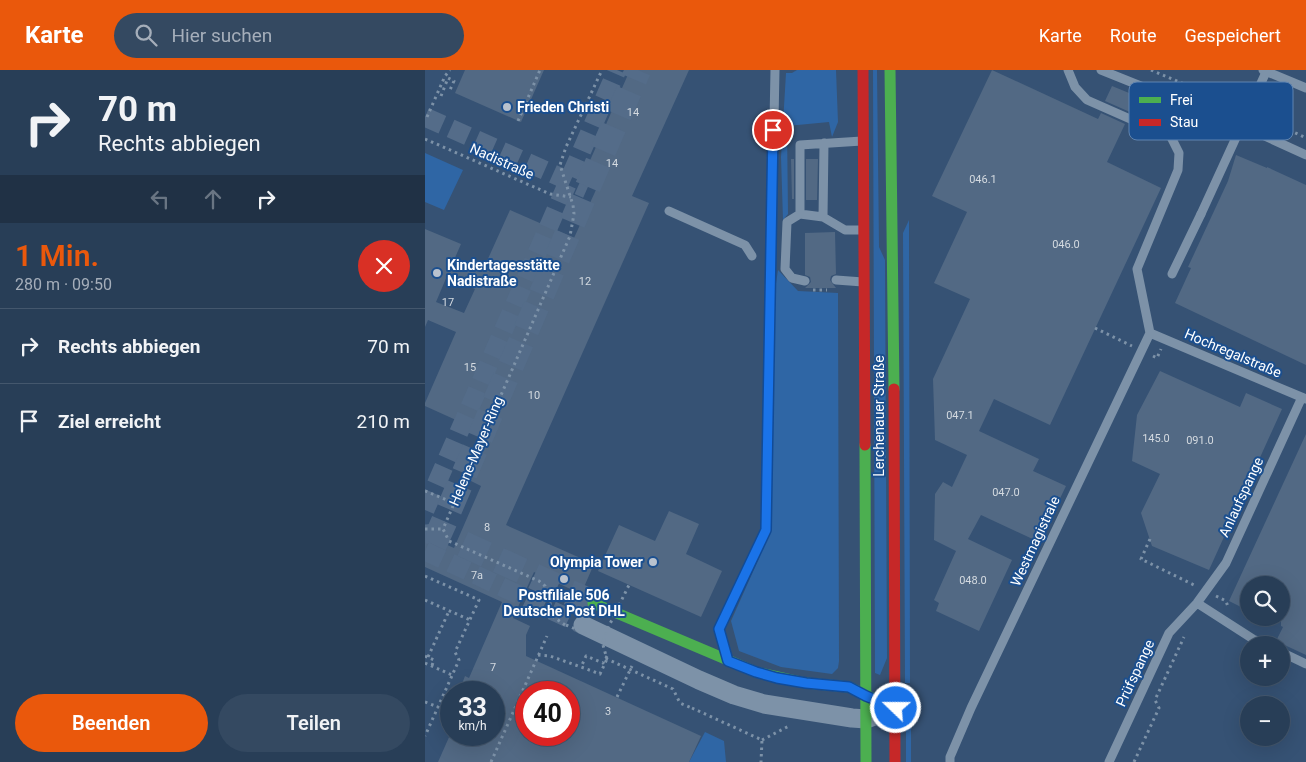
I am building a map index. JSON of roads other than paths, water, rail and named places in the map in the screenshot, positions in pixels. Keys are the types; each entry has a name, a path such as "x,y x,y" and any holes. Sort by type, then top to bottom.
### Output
{"main road":[{"name":"Lerchenauer Straße","path":"863,70 866,762"},
{"name":"Lerchenauer Straße","path":"892,74 895,762"},
{"path":"593,603 756,672 806,683 849,687 896,708"}],"street":[{"path":"574,625 734,695 764,704 842,717 866,719 896,708"},
{"path":"699,680 712,667 728,661"}],"lane":[{"path":"728,661 719,629 766,530 775,70"},
{"path":"1068,70 1075,87 1087,100 1129,118"},
{"path":"1101,70 1131,82"},
{"path":"1263,70 1292,82"},
{"path":"1262,82 1267,70"},
{"path":"1293,83 1306,88"},
{"path":"1150,332 1137,269 1178,170 1179,153 1172,140"},
{"path":"1172,274 1235,140"},
{"path":"1275,140 1306,155"},
{"path":"800,214 800,145 864,141"},
{"path":"823,218 824,143"},
{"path":"669,211 745,245 752,256"},
{"path":"805,281 792,278 785,269 787,222 800,214 823,218 845,230 864,230"},
{"path":"836,280 864,282"},
{"name":"Hochregalstraße","path":"1150,332 1304,398"},
{"name":"Westmagistrale","path":"950,760 971,708 1150,332"},
{"name":"Anlaufspange","path":"1197,603 1226,563 1304,398"},
{"path":"1197,603 1248,636"},
{"name":"Prüfspange","path":"1109,762 1169,633 1197,603"},
{"path":"1290,656 1306,664"}],"tunnel":[{"path":"425,510 617,70"},
{"path":"593,603 439,533 638,70"},
{"path":"425,117 587,189"},
{"path":"425,534 439,533"},
{"path":"425,551 583,625"}],"place":[{"name":"Frieden Christi","path":"507,107"},
{"name":"Kindertagesstätte Nadistraße","path":"437,273"},
{"name":"Olympia Tower","path":"653,562"},
{"name":"Postfiliale 506 Deutsche Post DHL","path":"564,579"}]}
